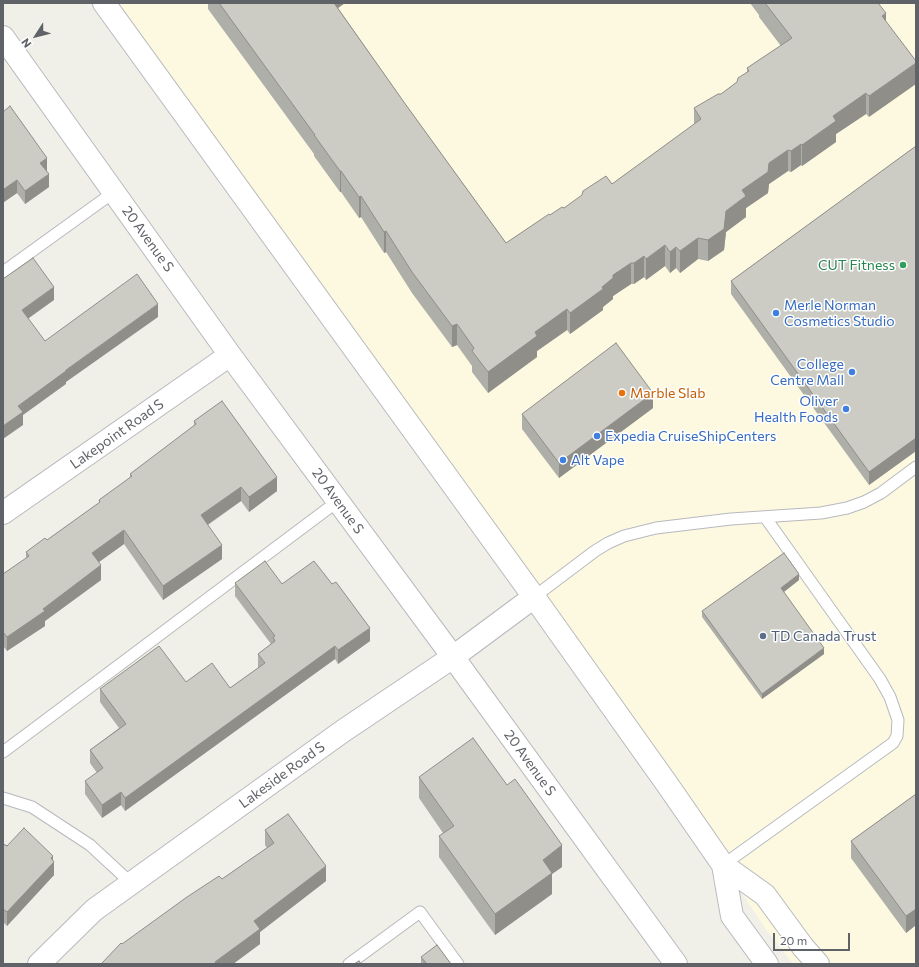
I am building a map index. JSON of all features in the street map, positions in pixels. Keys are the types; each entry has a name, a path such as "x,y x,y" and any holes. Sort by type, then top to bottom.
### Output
{"street":[{"path":"104,3 534,598 723,865 765,895 803,947 818,964"},
{"name":"20 Avenue S","path":"4,40 230,355 453,657 667,961"},
{"name":"Lakepoint Road S","path":"3,513 230,355"},
{"name":"Lakeside Road S","path":"39,964 94,910 344,731 453,657 534,598"},
{"path":"723,865 732,916 767,964"}],"lane":[{"path":"3,272 114,192"},
{"path":"534,598 595,551 624,536 656,528 732,518 821,513 847,508 864,502 881,493 916,467"},
{"path":"3,752 338,501"},
{"path":"723,865 894,743 898,729 898,720 890,697 880,679 765,516"},
{"path":"3,798 32,807 90,845 131,883"},
{"path":"349,964 420,912 458,964"}],"shaded area":[{"path":"104,3 916,3 916,964 793,964 765,928 723,865"}],"building":[{"path":"219,3 334,3 506,243 549,214 550,215 562,207 564,208 582,195 583,191 606,176 612,184 701,119 694,108 718,94 721,94 737,82 738,78 749,71 747,68 792,38 765,3 878,3 886,13 882,16 916,63 869,96 866,93 833,116 836,121 802,145 801,144 791,151 788,150 769,163 768,172 742,190 746,196 726,211 724,229 708,240 698,238 680,251 676,247 670,252 665,245 646,259 644,256 634,263 631,263 613,275 613,278 602,287 603,289 570,313 567,309 535,332 537,336 488,372 472,351 474,348 457,324 452,326 412,272 386,231 384,232 361,196 359,197"},
{"path":"10,106 47,158 40,163 49,174 25,191 17,180 4,189 3,188 3,112"},
{"name":"College Centre Mall","path":"916,146 916,438 869,472 731,281"},
{"path":"33,258 54,287 22,310 45,341 137,274 158,304 18,406 23,412 3,426 3,279"},
{"path":"616,343 653,393 559,463 522,414"},
{"path":"222,401 277,477 249,497 241,487 201,515 222,545 163,586 124,530 92,553 101,565 43,609 45,611 7,637 3,632 3,574 29,556 26,552 45,538 47,540 100,502 99,500 132,476 130,474 196,424 194,421"},
{"name":"TD Canada Trust","path":"784,553 799,574 781,588 824,648 762,694 702,611"},
{"path":"265,561 282,584 314,561 332,584 336,582 370,628 338,650 335,646 125,798 121,792 102,805 85,781 103,768 90,750 126,724 100,689 159,646 186,682 212,663 230,688 265,663 258,654 275,641 273,637 275,636 235,583"},
{"path":"473,738 507,785 515,779 562,845 543,860 552,873 495,914 439,836 454,826 419,777"},
{"path":"916,794 916,909 906,916 851,841"},
{"path":"288,814 326,866 254,921 260,929 215,962 216,964 102,963 121,943 122,944 219,876 222,879 274,843 265,830"},
{"path":"24,828 53,856 51,858 54,862 7,912 3,909 3,844 7,846"},
{"path":"437,945 451,964 427,964 421,957"},
{"path":"359,961 361,964 354,964"}],"place":[{"name":"CUT Fitness","path":"903,265"},
{"name":"Merle Norman Cosmetics Studio","path":"776,313"},
{"name":"College Centre Mall","path":"852,372"},
{"name":"Marble Slab","path":"622,393"},
{"name":"Oliver Health Foods","path":"846,409"},
{"name":"Expedia CruiseShipCenters","path":"597,436"},
{"name":"Alt Vape","path":"563,460"},
{"name":"TD Canada Trust","path":"763,636"}]}
